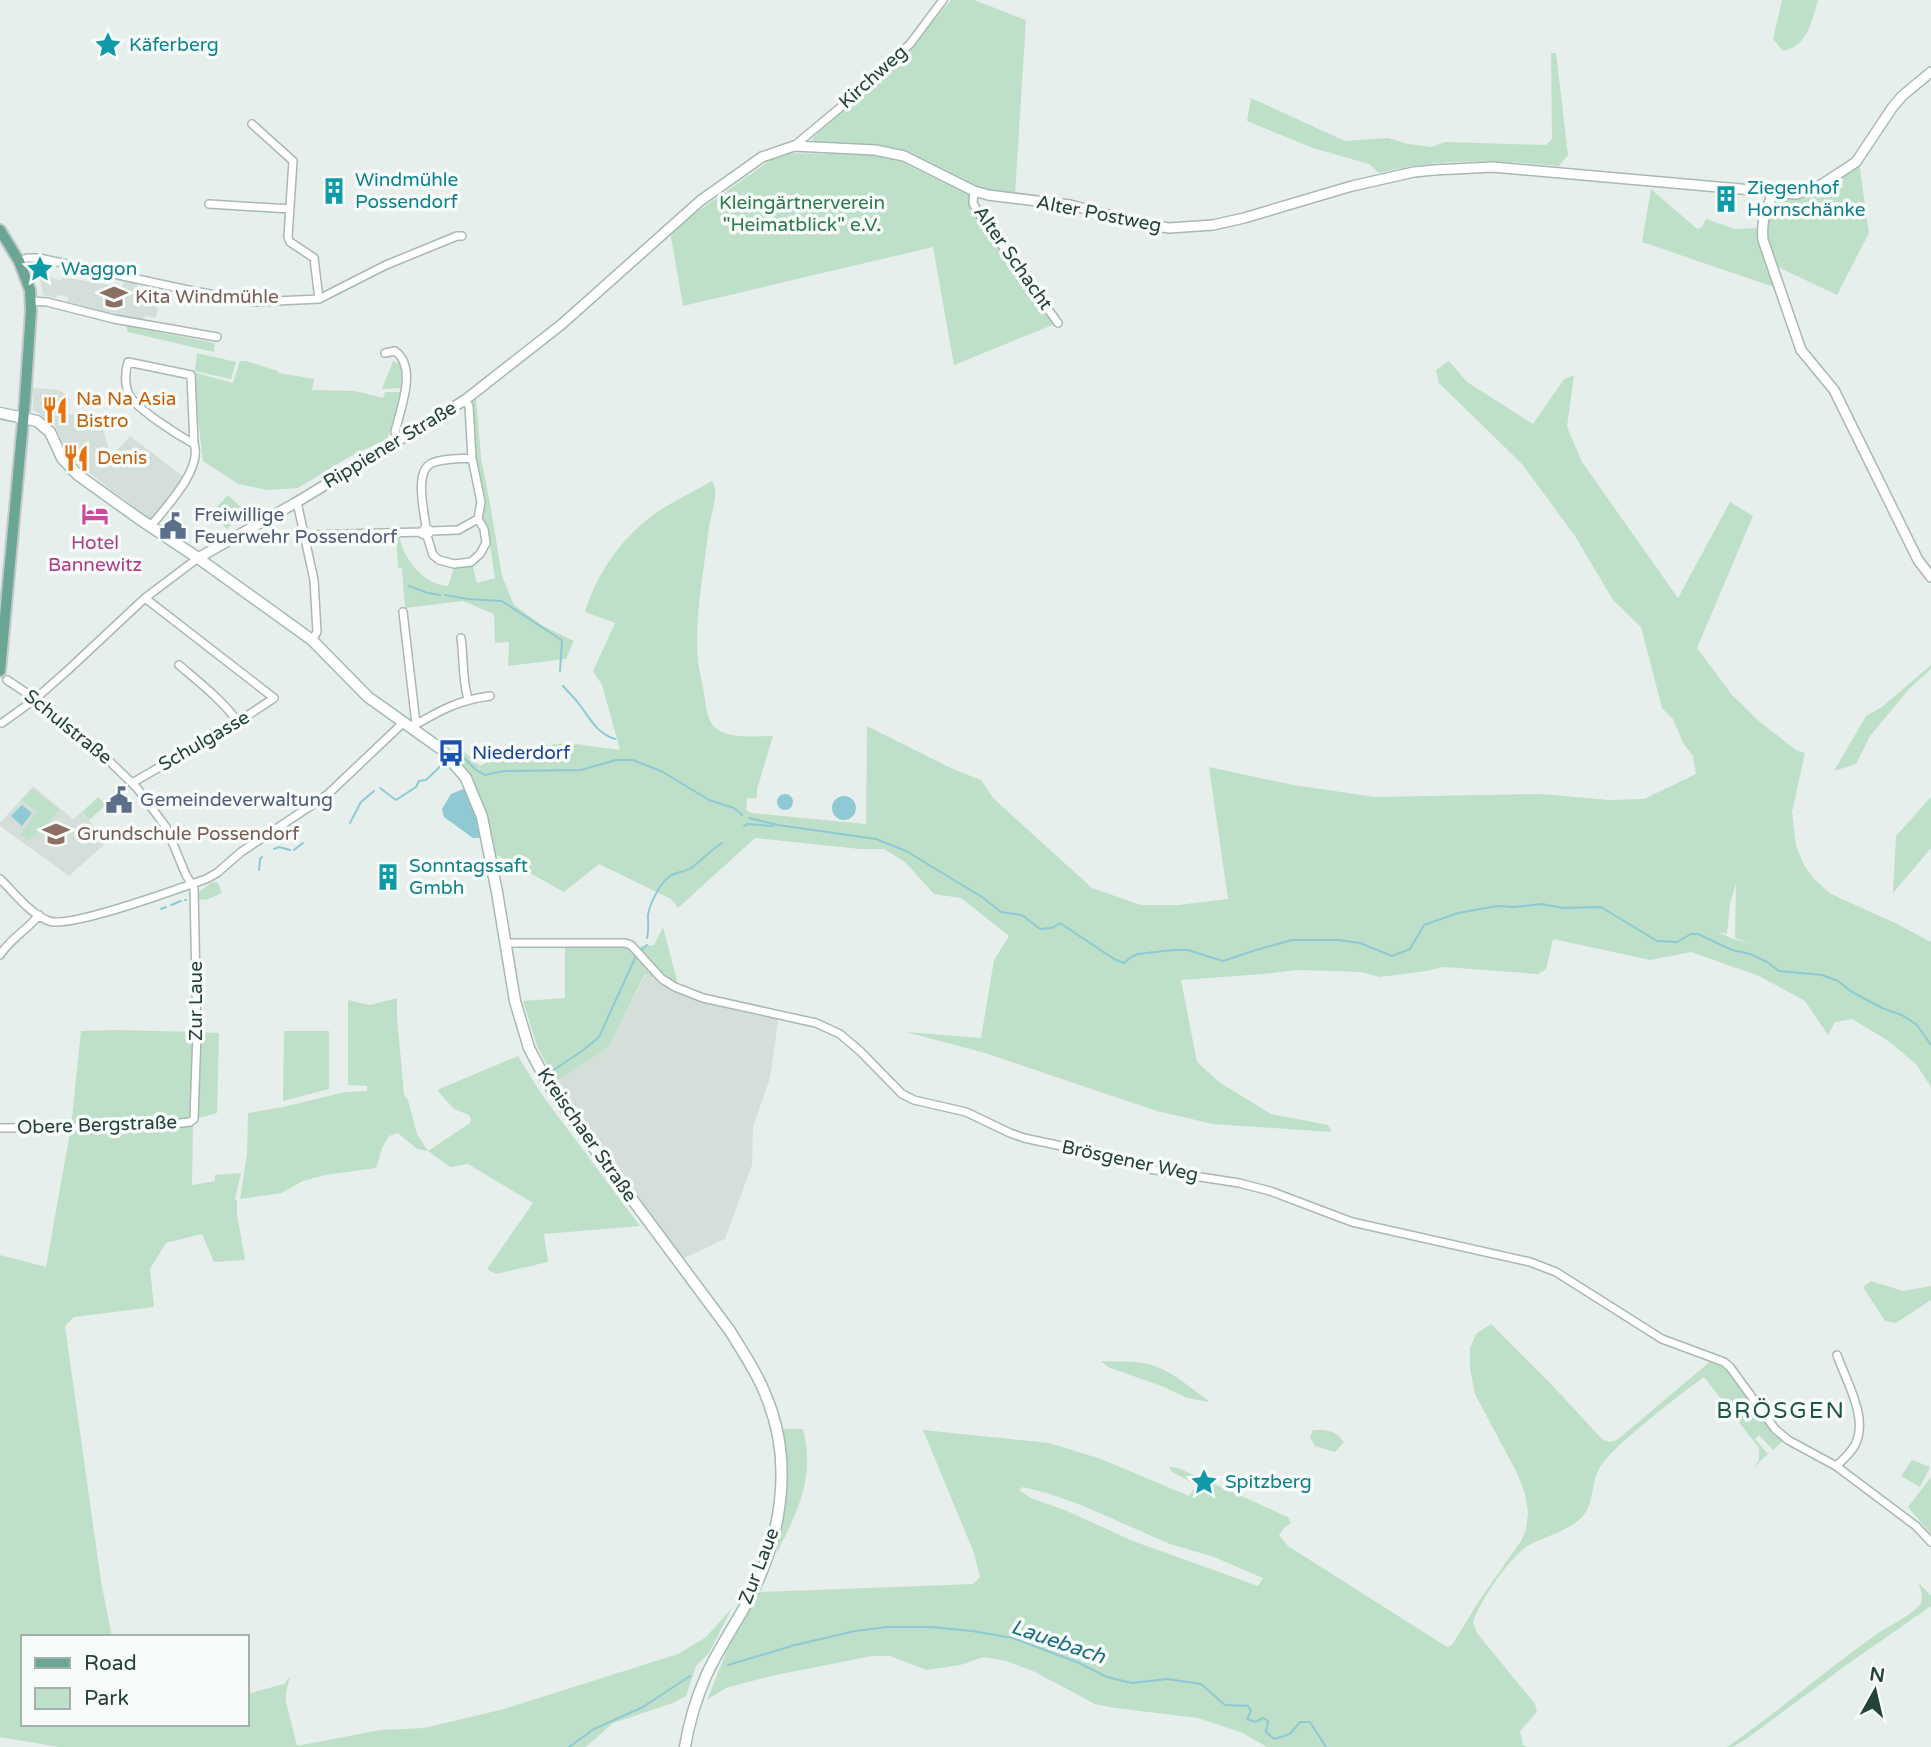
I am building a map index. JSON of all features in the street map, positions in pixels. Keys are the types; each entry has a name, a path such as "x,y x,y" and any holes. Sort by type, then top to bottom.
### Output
{"main road":[{"path":"0,230 19,261 30,290 31,302 3,675"},
{"name":"Kreischaer Straße","path":"0,413 37,421 50,432 62,458 78,474 312,640 368,697 410,724 441,749 466,778 482,817 522,1028 547,1082 661,1240"},
{"name":"Zur Laue","path":"661,1240 730,1331 750,1363 768,1401 776,1427 782,1488 772,1544 753,1591 696,1700 685,1747"}],"street":[{"name":"Kirchweg","path":"794,146 910,44 943,0"},
{"path":"1931,72 1902,96 1856,162 1837,176 1807,191 1796,194 1773,192 1762,226 1763,240 1801,350 1833,390 1918,560 1931,577"},
{"path":"251,124 293,161 288,237 290,242 314,258 319,299"},
{"name":"Rippiener Straße","path":"2,723 34,700 145,597 198,558 297,502 465,400 562,324 700,201 768,154 794,146"},
{"name":"Alter Postweg","path":"794,146 875,150 904,156 974,191 988,195 1070,205 1169,228 1213,225 1244,218 1352,186 1414,172 1493,167 1773,192"},
{"name":"Alter Schacht","path":"974,191 974,203 978,212 1058,323"},
{"path":"209,204 290,209"},
{"path":"19,261 39,258 255,302 319,299 386,265 462,236"},
{"path":"31,302 47,302 114,319 217,337"},
{"path":"385,353 394,351 400,354 406,373 405,398 395,432 399,441"},
{"path":"150,527 187,479 193,466 196,450 191,376 128,362 128,394 136,403 194,444"},
{"path":"465,400 469,406 472,458 481,502 478,519 484,529 486,543 480,554 471,562 454,564 439,560 429,547 421,479 426,466 435,461 472,458"},
{"path":"297,502 314,580 317,632 312,640"},
{"path":"314,534 458,530 478,519"},
{"name":"Schulgasse","path":"132,783 238,722 274,698 145,597"},
{"path":"403,612 410,724"},
{"path":"461,638 468,699"},
{"path":"179,665 238,722"},
{"name":"Schulstraße","path":"3,675 106,757 132,783 166,827 186,875 193,884"},
{"path":"0,879 39,915 55,923 75,921 193,884 217,873 241,852 327,794 410,724 468,699 490,696"},
{"name":"Zur Laue","path":"193,884 197,1033 194,1119"},
{"path":"0,955 39,915"},
{"name":"Brösgener Weg","path":"505,943 625,943 631,945 662,979 675,988 703,998 816,1023 840,1034 902,1094 914,1100 966,1112 1024,1138 1149,1169 1239,1183 1270,1191 1352,1222 1530,1262 1556,1272 1662,1339 1724,1362 1776,1429 1788,1440 1836,1466"},
{"name":"Obere Bergstraße","path":"0,1128 152,1126 184,1124 194,1119"},
{"path":"1837,1355 1850,1386 1859,1424 1859,1436 1849,1455 1836,1466 1900,1513 1931,1542"}],"shaded area":[{"name":"Kita Windmühle","path":"39,272 61,281 63,277 121,287 125,281 138,284 137,289 161,294 156,318 145,316 143,321 67,302 68,297 43,295"},
{"path":"33,388 59,390 69,396 68,414 76,415 76,424 102,426 111,457 130,436 184,477 152,521 70,458 56,428 33,410"},
{"name":"Grundschule Possendorf","path":"33,786 73,819 81,812 108,841 69,876 0,826"},
{"path":"646,974 675,987 779,1015 770,1078 753,1127 752,1165 725,1239 680,1260 619,1178 554,1083 609,1047"}],"green space":[{"path":"951,0 974,0 1026,20 1015,195 976,188 902,151 888,147 814,143 812,140 874,80 887,72"},
{"path":"1782,0 1818,0 1803,39 1791,49 1783,51 1773,39"},
{"path":"1551,53 1556,53 1568,155 1559,166 1456,162 1411,166 1379,173 1369,164 1313,148 1247,121 1251,98 1345,141 1388,138 1432,147 1445,142 1546,145 1552,139"},
{"name":"Kleingärtnerverein \"Heimatblick\" e.V.","path":"792,153 872,155 900,161 968,194 974,213 1055,324 954,365 933,247 683,306 670,231 772,159"},
{"path":"1859,162 1869,233 1837,295 1774,265 1767,239 1766,220 1773,205 1780,199 1813,193"},
{"path":"1651,189 1697,229 1702,227 1706,219 1735,229 1759,228 1759,241 1774,287 1642,242"},
{"path":"126,326 215,343 214,352 128,332"},
{"path":"197,353 236,362 231,379 195,371"},
{"path":"240,361 279,373 314,379 312,390 355,391 383,398 385,392 402,392 387,439 349,457 298,488 268,490 238,484 203,461 196,403 196,373 233,383"},
{"path":"393,361 400,364 402,388 382,389"},
{"path":"1449,361 1467,382 1533,424 1564,379 1574,375 1567,427 1582,462 1678,598 1730,502 1753,516 1697,648 1732,695 1760,722 1796,750 1805,753 1792,812 1796,846 1814,879 1831,894 1931,942 1931,1087 1916,1064 1887,1040 1852,1019 1835,1022 1828,1035 1805,1001 1759,976 1691,952 1650,960 1553,939 1546,969 1538,974 1444,967 1380,977 1361,972 1298,970 1181,980 1197,1062 1219,1082 1271,1114 1328,1125 1332,1132 1213,1124 1157,1111 985,1053 906,1032 981,1038 994,960 1009,936 961,898 934,894 905,862 884,849 755,838 678,908 671,899 599,864 564,892 488,850 482,817 451,754 460,748 480,766 511,749 568,743 620,750 602,685 593,671 615,623 585,612 602,572 638,527 664,508 712,481 715,497 700,594 698,662 708,715 716,728 726,734 739,736 773,736 757,789 757,798 747,798 746,810 752,813 866,824 867,726 981,780 993,798 1092,888 1141,905 1178,905 1228,899 1209,767 1293,785 1375,797 1541,794 1609,800 1644,799 1696,774 1693,756 1683,743 1673,719 1662,708 1641,627 1613,600 1575,536 1522,464 1439,383 1436,370","holes":["1736,883 1735,938 1754,945 1731,938 1717,931 1727,934 1730,904"]},
{"path":"476,397 481,458 502,576 514,605 543,626 574,641 566,659 508,666 509,642 495,643 494,614 463,601 405,608 396,535 399,535 409,561 415,568 439,584 448,586 455,565 472,563 477,583 495,578 483,517 486,503 476,458 472,399"},
{"path":"228,495 245,511 227,529 211,513"},
{"path":"1931,665 1931,669 1910,688 1870,736 1856,764 1834,771 1866,716 1882,707"},
{"path":"33,789 60,810 29,841 20,835 37,812 22,800"},
{"path":"98,797 106,805 89,820 82,812"},
{"path":"1931,797 1931,848 1893,893 1896,836"},
{"path":"215,882 222,893 206,900 199,899 199,892"},
{"path":"663,927 676,985 660,974 638,950 641,946 654,945"},
{"path":"565,944 617,944 629,948 660,980 645,974 609,1047 556,1082 537,1046 523,1001 565,998"},
{"path":"397,998 404,1095 408,1100 417,1134 428,1151 417,1149 398,1133 389,1136 376,1168 325,1175 303,1181 281,1193 240,1199 247,1154 248,1113 345,1092 367,1091 367,1086 348,1085 348,1000 370,1005"},
{"path":"81,1031 194,1032 191,1110 187,1119 153,1129 193,1126 192,1185 215,1181 215,1175 241,1173 235,1199 245,1260 214,1262 202,1234 166,1243 150,1269 154,1307 74,1317 65,1326 101,1581 112,1635 21,1635 21,1726 248,1726 248,1694 284,1684 290,1676 286,1702 297,1746 380,1730 424,1728 504,1709 678,1654 705,1638 732,1608 709,1653 696,1666 686,1696 613,1723 586,1747 59,1747 0,1737 0,1255 46,1267 71,1127"},
{"path":"284,1031 329,1031 329,1089 283,1101"},
{"path":"198,1032 219,1033 217,1113 199,1118 196,1116"},
{"path":"518,1056 542,1095 640,1226 544,1234 548,1262 496,1274 487,1269 533,1203 468,1164 450,1167 428,1151 470,1123 471,1119 469,1115 454,1109 437,1090"},
{"path":"1871,1281 1903,1291 1931,1286 1931,1300 1896,1323 1885,1321 1863,1287"},
{"path":"1491,1324 1603,1440 1617,1440 1713,1359 1713,1363 1718,1361 1726,1367 1784,1440 1773,1450 1759,1435 1755,1439 1768,1454 1753,1468 1759,1460 1759,1448 1704,1377 1622,1442 1607,1458 1598,1471 1589,1506 1581,1518 1563,1530 1529,1545 1513,1558 1496,1580 1473,1622 1477,1633 1535,1704 1537,1712 1520,1731 1523,1745 1527,1747 1267,1747 1243,1733 1198,1718 1095,1704 1035,1672 1006,1661 984,1657 960,1665 927,1670 890,1656 872,1656 726,1688 707,1700 735,1631 760,1592 973,1584 980,1577 974,1553 923,1430 1049,1443 1101,1459 1189,1496 1197,1485 1172,1472 1169,1467 1178,1468 1288,1517 1291,1523 1279,1535 1288,1546 1447,1647 1452,1645 1521,1541 1526,1530 1528,1513 1525,1493 1517,1473 1475,1394 1470,1369 1470,1348 1476,1334","holes":["1023,1487 1050,1494 1170,1544 1214,1557 1263,1578 1258,1586 1133,1541 1031,1498 1019,1490"]},
{"path":"1101,1361 1135,1362 1155,1366 1177,1377 1210,1402 1187,1398 1108,1367"},
{"path":"783,1429 803,1429 807,1469 798,1507 776,1555 787,1485"},
{"path":"1313,1430 1331,1432 1344,1442 1335,1452 1315,1446 1310,1437"},
{"path":"1912,1460 1930,1467 1920,1487 1901,1476"},
{"path":"1931,1477 1931,1534 1908,1507"},
{"path":"1918,1582 1931,1596 1931,1606 1746,1739 1733,1747 1727,1747 1877,1634 1918,1607 1922,1600"}],"water":[{"path":"466,788 474,808 480,838 473,838 444,817 442,809 451,794"},
{"path":"782,794 788,794 793,802 791,808 782,810 777,805 777,799"},
{"path":"844,796 853,799 856,808 853,817 844,820 835,817 832,808 835,799"},
{"path":"22,805 32,813 22,826 11,816"}],"waterway":[{"path":"409,586 440,595"},
{"path":"445,595 502,601 560,639 560,671"},
{"path":"563,686 598,729 615,739"},
{"path":"456,755 462,756 485,775 504,771 581,770 616,760 633,760 663,772 709,800 734,808 742,815"},
{"path":"380,788 396,800 416,787 419,781 426,780 447,760"},
{"path":"350,823 361,802 374,791"},
{"path":"749,818 778,825 876,839 906,851 982,897 1001,912 1022,915 1040,929 1052,928 1060,923 1124,963 1138,954 1173,950 1188,950 1223,961 1292,940 1360,943 1392,956 1410,949 1424,925 1458,913 1497,906 1542,904 1563,908 1601,907 1657,941 1677,942 1691,934 1698,934 1732,950 1750,954 1779,971 1822,975 1838,981 1852,992 1902,1015 1917,1025 1931,1045"},
{"path":"744,826 773,826"},
{"path":"294,850 303,843"},
{"path":"647,938 649,910 666,879 691,868 722,843"},
{"path":"274,849 279,847 290,850"},
{"path":"259,870 262,857"},
{"path":"171,905 181,901"},
{"path":"161,909 166,907"},
{"path":"641,950 647,945"},
{"path":"552,1071 599,1037 636,956"},
{"name":"Lauebach","path":"728,1665 855,1631 887,1627 972,1631 1013,1638 1079,1663 1107,1677 1132,1683 1167,1679 1201,1684 1225,1705 1248,1706 1251,1711 1247,1719 1255,1722 1263,1718 1268,1721 1266,1732 1274,1739 1290,1734 1300,1722 1310,1722 1326,1747"},
{"name":"Lauebach","path":"569,1747 594,1729 643,1707 690,1676"}],"place":[{"name":"Käferberg","path":"108,45"},
{"name":"Windmühle Possendorf","path":"334,191"},
{"name":"Ziegenhof Hornschänke","path":"1726,199"},
{"name":"Waggon","path":"40,269"},
{"name":"Kita Windmühle","path":"114,297"},
{"name":"Na Na Asia Bistro","path":"55,410"},
{"name":"Denis","path":"76,458"},
{"name":"Hotel Bannewitz","path":"95,514"},
{"name":"Freiwillige Feuerwehr Possendorf","path":"173,526"},
{"name":"Niederdorf","path":"451,753"},
{"name":"Gemeindeverwaltung","path":"119,800"},
{"name":"Grundschule Possendorf","path":"56,834"},
{"name":"Sonntagssaft Gmbh","path":"388,877"},
{"name":"Spitzberg","path":"1204,1482"}],"district":[{"name":"BRÖSGEN","path":"1781,1411"}]}
